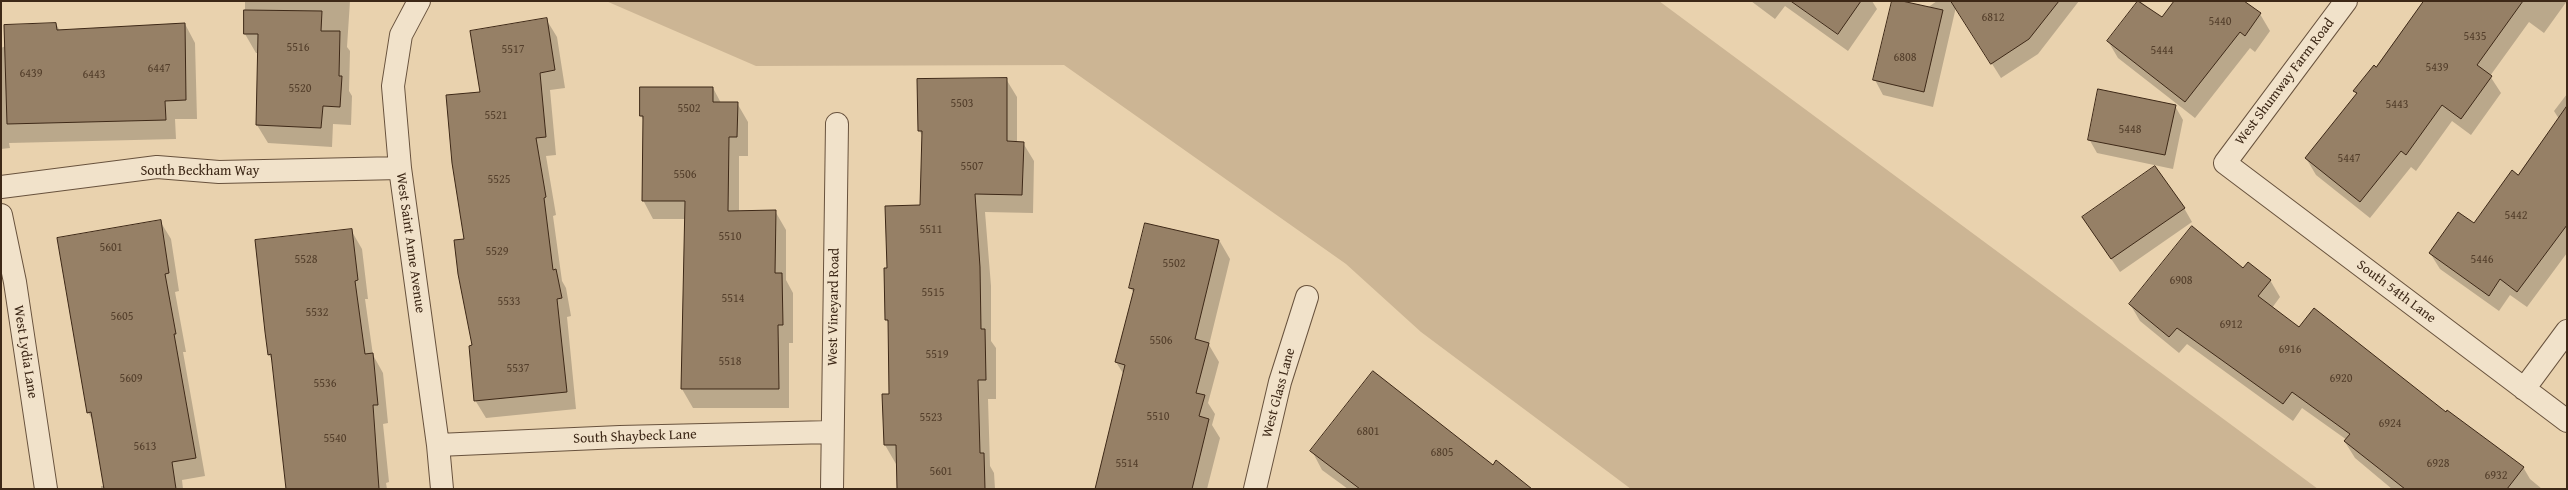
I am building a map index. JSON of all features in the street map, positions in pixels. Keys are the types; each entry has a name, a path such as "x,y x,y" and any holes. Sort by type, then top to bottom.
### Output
{"street":[{"name":"West Saint Anne Avenue","path":"419,1 401,35 393,86 400,168 438,445 442,489"},
{"name":"West Shumway Farm Road","path":"2226,163 2341,2"},
{"name":"West Vineyard Road","path":"832,489 837,124"},
{"name":"South 54th Lane","path":"2226,163 2567,421"},
{"name":"South Beckham Way","path":"1,187 157,168 219,172 400,168"},
{"name":"West Lydia Lane","path":"1,215 15,282 46,489"},
{"name":"West Glass Lane","path":"1255,489 1280,382 1307,297"},
{"path":"2524,388 2567,331"},
{"name":"South Shaybeck Lane","path":"438,445 620,437 832,432"}],"shaded area":[{"path":"606,1 1659,1 2318,489 1631,489 1421,332 1346,264 1064,65 756,66"}],"building":[{"path":"1791,1 1861,1 1838,34"},
{"path":"1892,1 1902,1 1943,10 1924,92 1873,80"},
{"path":"1951,1 2059,1 2029,39 1991,64"},
{"path":"2138,1 2162,17 2174,1 2244,1 2261,13 2245,36 2240,32 2185,102 2107,41"},
{"path":"2424,1 2523,1 2477,65 2492,76 2461,119 2442,105 2406,155 2401,151 2360,202 2305,158 2357,93 2353,91 2374,65 2376,67"},
{"path":"244,10 322,11 321,31 340,31 339,76 342,76 340,107 323,106 321,128 256,125 258,34 244,34"},
{"path":"547,18 555,70 540,73 546,137 536,138 546,197 544,198 553,270 556,269 562,298 557,299 567,392 474,401 469,346 472,345 458,274 454,240 464,239 452,163 446,95 480,92 470,31"},
{"path":"56,23 57,30 185,23 186,100 165,101 166,120 7,124 4,25"},
{"path":"1007,78 1007,141 1024,142 1022,195 975,194 980,267 981,329 985,329 986,380 978,380 980,453 984,453 985,489 897,489 896,445 884,445 882,394 889,394 888,320 885,320 884,268 887,268 885,206 920,205 922,131 918,131 917,79"},
{"path":"640,87 713,87 713,102 738,102 737,137 729,137 728,211 776,210 775,273 782,273 783,325 778,325 779,389 681,389 685,201 642,201 643,116 640,116"},
{"path":"2098,89 2176,105 2165,155 2088,140"},
{"path":"2567,106 2567,225 2517,292 2500,279 2489,296 2429,253 2458,212 2474,223 2512,170 2518,175"},
{"path":"2155,166 2185,208 2111,259 2082,217"},
{"path":"161,220 169,273 165,274 196,458 172,462 176,489 104,489 91,412 87,413 57,238"},
{"path":"1145,223 1219,240 1195,339 1209,343 1196,393 1205,395 1199,416 1209,419 1192,489 1095,489 1125,365 1115,362 1134,289 1129,288"},
{"path":"2192,226 2243,268 2248,262 2271,280 2258,296 2299,327 2314,308 2446,412 2447,410 2524,467 2507,489 2405,489 2344,441 2350,434 2292,392 2283,404 2177,328 2169,337 2129,304"},
{"path":"352,229 358,280 355,281 365,354 373,353 378,405 373,405 379,489 286,489 271,354 268,355 255,240"},
{"path":"1373,371 1493,465 1496,460 1532,489 1360,489 1310,451"}]}
